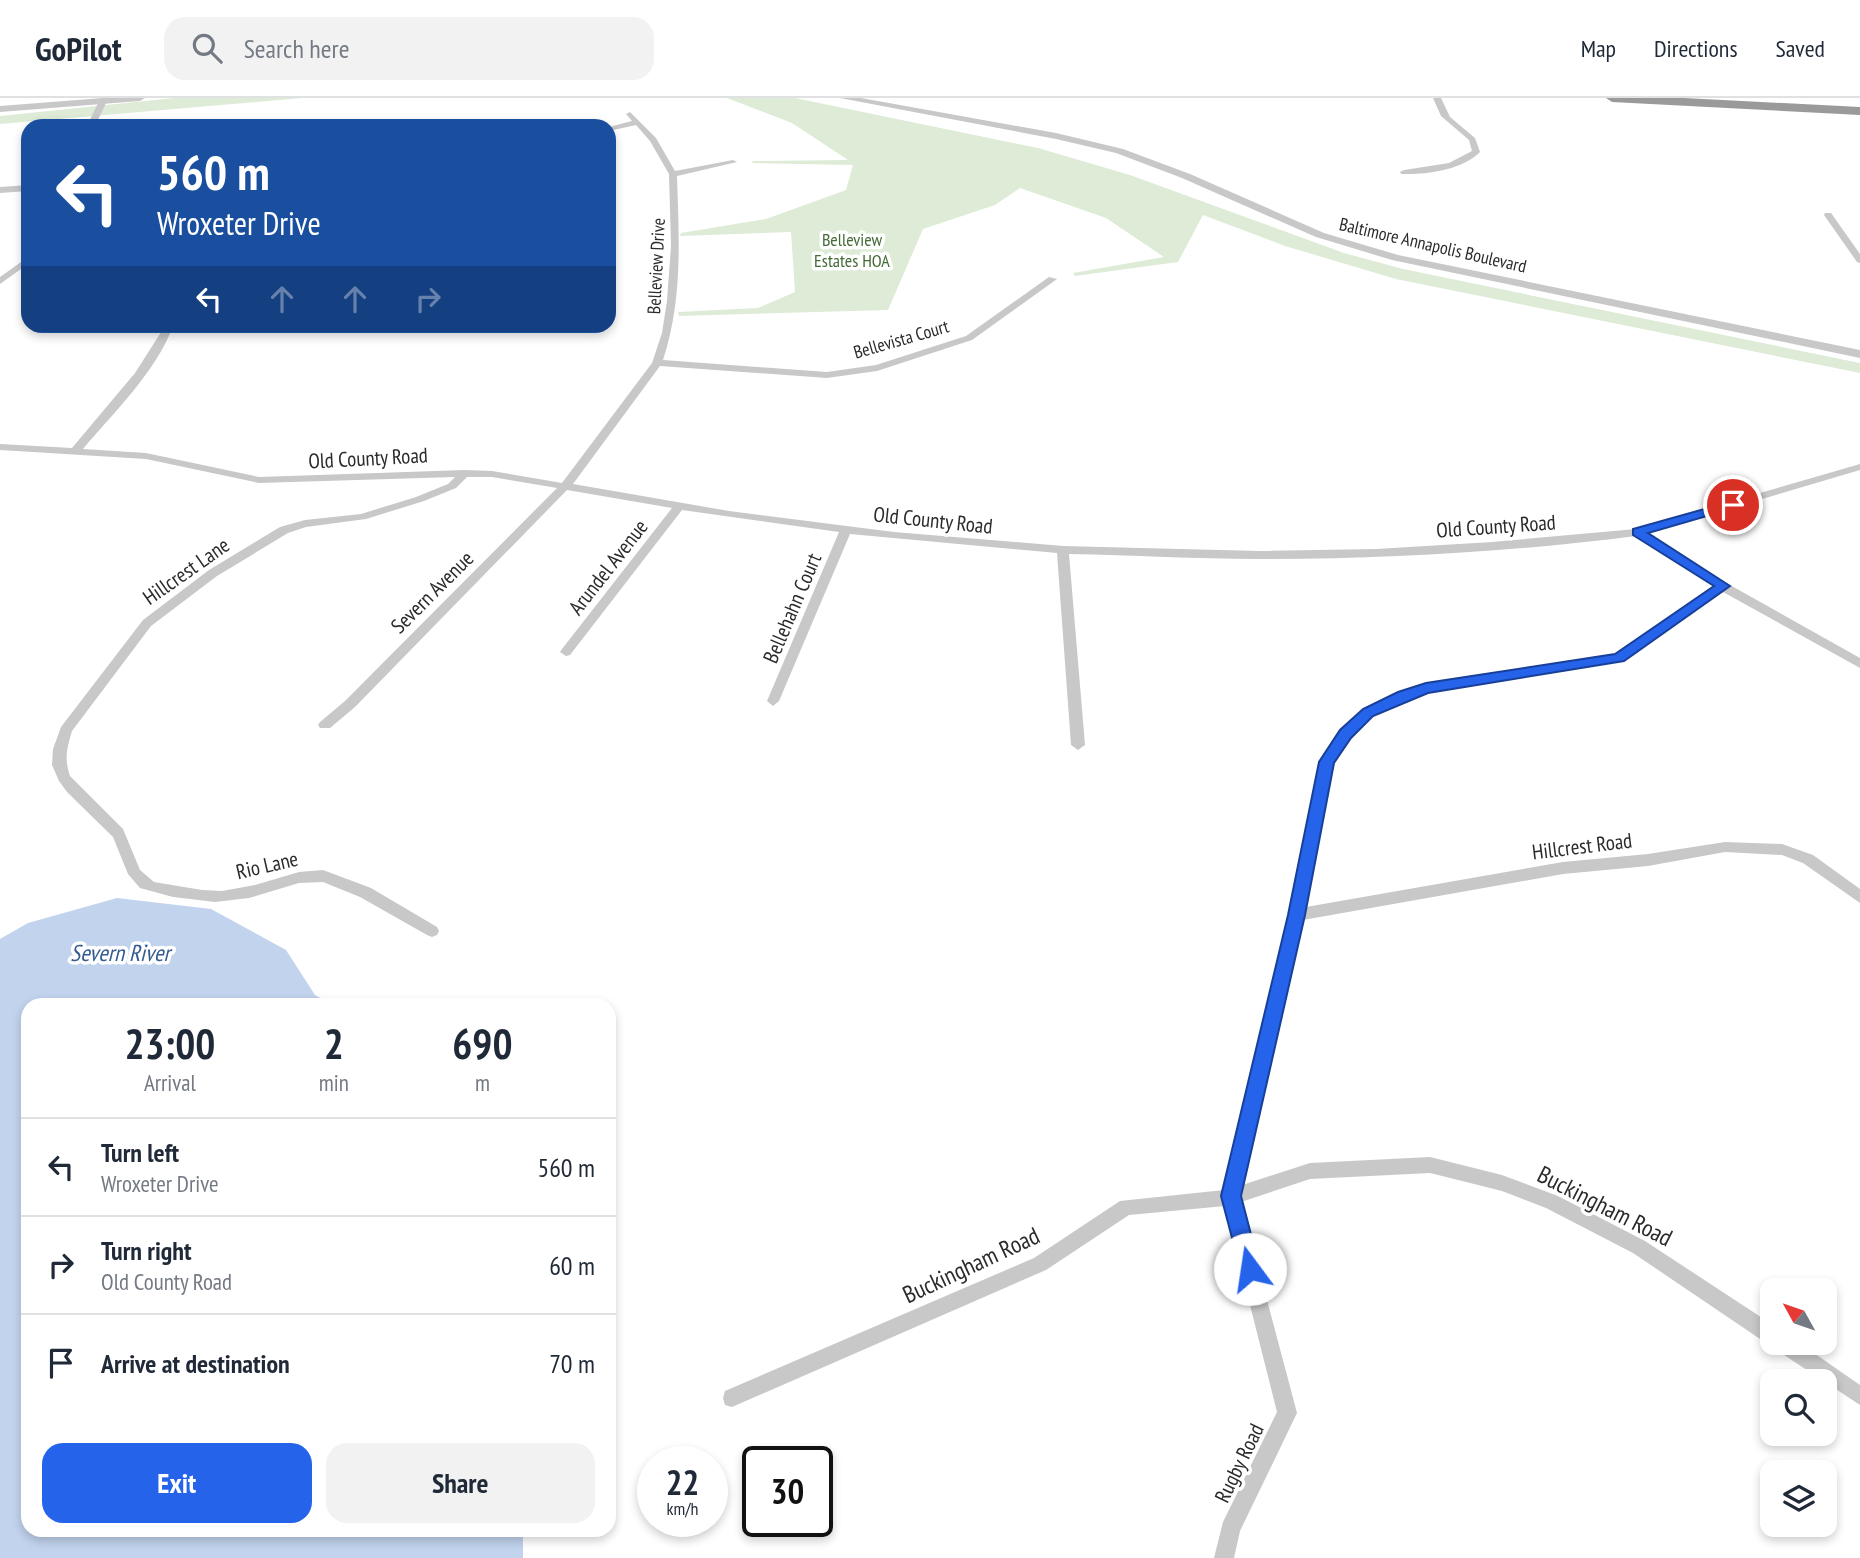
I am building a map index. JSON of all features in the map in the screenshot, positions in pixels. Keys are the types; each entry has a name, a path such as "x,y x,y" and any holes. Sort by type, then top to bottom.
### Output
{"highway":[{"path":"1612,98 1860,111"},
{"path":"1793,98 1860,102"}],"street":[{"path":"0,108 140,98"},
{"name":"Baltimore Annapolis Boulevard","path":"845,98 1056,136 1119,151 1186,176 1309,230 1368,251 1860,354"},
{"path":"1404,172 1454,164 1469,159 1476,152 1476,146 1469,137 1444,116 1437,98"},
{"path":"94,119 104,100"},
{"name":"Belleview Drive","path":"564,484 570,480 657,363 667,332 672,301 675,246 673,174 653,141 633,119 616,127"},
{"path":"673,174 733,163"},
{"path":"0,190 21,188"},
{"path":"1828,215 1860,260"},
{"path":"0,281 21,265"},
{"name":"Bellevista Court","path":"657,363 827,374 877,368 969,338 1052,279"},
{"path":"76,450 143,371 166,333"},
{"name":"Old County Road","path":"0,447 146,456 259,480 465,473 564,484 846,530 958,543 1063,550 1338,554 1571,540 1637,532 1860,467"},
{"name":"Hillcrest Lane","path":"125,844 116,830 73,792 60,769 57,748 66,730 147,623 213,573 284,530 304,524 362,517 452,486 465,473"},
{"name":"Severn Avenue","path":"325,725 350,704 564,484"},
{"name":"Arundel Avenue","path":"566,652 680,505"},
{"name":"Bellehahn Court","path":"773,701 846,530"},
{"path":"1637,532 1723,586 1860,664"},
{"path":"1063,550 1078,745"},
{"name":"Rugby Road","path":"1224,1558 1230,1529 1287,1413 1231,1196 1297,915 1327,762 1346,734 1368,712 1426,688 1619,658 1723,586"},
{"name":"Rio Lane","path":"125,844 133,871 147,886 205,897 253,891 319,874 356,888 432,930"},
{"name":"Hillcrest Road","path":"1297,915 1563,868 1647,860 1725,847 1782,850 1808,859 1860,897"},
{"name":"Buckingham Road","path":"732,1398 1040,1264 1125,1207 1231,1196 1310,1171 1430,1166 1502,1183 1552,1202 1639,1247 1760,1327"},
{"path":"1801,1355 1860,1396"}],"green space":[{"path":"174,98 302,98 58,119 21,119 21,122 0,124 0,116"},
{"name":"Belleview Estates HOA","path":"727,98 795,98 1038,148 1130,175 1344,253 1403,269 1860,363 1860,373 1396,279 1285,246 1203,215 1178,262 1075,276 1073,273 1164,257 1106,218 1020,188 995,205 923,229 888,310 679,316 678,312 758,308 795,292 791,232 680,236 681,233 766,219 846,190 853,165 752,163 848,160 792,123"}],"water":[{"name":"Severn River","path":"117,898 211,909 286,950 315,995 320,998 21,998 21,1537 523,1537 523,1558 0,1558 0,939 28,923"}],"route":[{"path":"1250,1269 1231,1196 1297,915 1327,762 1346,734 1368,712 1403,695 1426,688 1619,658 1723,586 1637,532 1733,505"}]}
